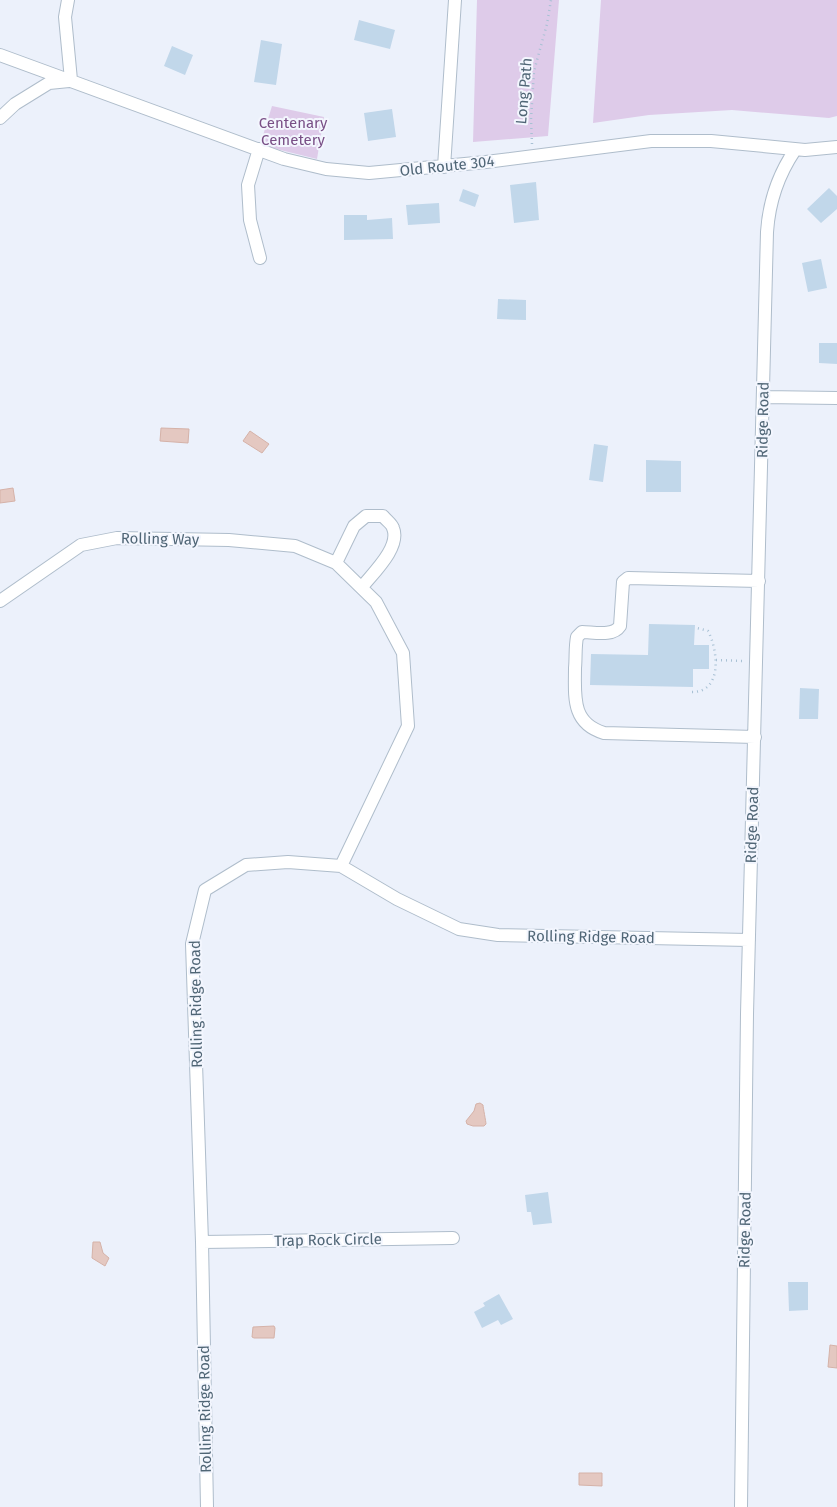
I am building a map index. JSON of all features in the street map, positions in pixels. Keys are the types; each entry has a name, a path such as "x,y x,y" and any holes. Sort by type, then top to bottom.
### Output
{"street":[{"path":"0,118 15,104 49,84 71,80 64,17 68,0"},
{"path":"444,167 455,0"},
{"name":"Old Route 304","path":"0,55 284,159 326,169 369,173 444,167 642,142 676,140 724,141 795,150 837,147"},
{"path":"259,149 248,185 250,220 260,258"},
{"name":"Ridge Road","path":"741,1507 749,940 768,224 776,186 782,171 795,150"},
{"path":"764,396 837,398"},
{"path":"336,563 354,526 366,516 383,516 393,527 396,541 388,555 362,587"},
{"name":"Rolling Way","path":"0,601 81,545 118,538 229,540 295,546 336,563 376,602 403,652 408,726 341,866"},
{"path":"755,737 604,733 596,731 586,724 579,713 575,694 577,637 582,632 612,632 618,629 620,626 623,582 625,580 633,578 759,581"},
{"name":"Rolling Ridge Road","path":"207,1507 202,1242 192,944 205,890 246,865 288,862 341,866 397,899 459,929 476,933 749,940"},
{"name":"Trap Rock Circle","path":"202,1242 453,1238"}],"path":[{"name":"Long Path","path":"533,156 531,119 534,71 547,24 551,0"},
{"path":"692,692 699,692 709,687 714,680 716,660 712,639 708,631 697,628"},
{"path":"716,660 757,662"}],"green space":[{"path":"477,0 559,0 548,136 473,142"},
{"path":"601,0 837,0 837,116 829,118 732,110 649,115 593,123"},
{"name":"Centenary Cemetery","path":"272,106 324,117 317,159 260,145"}],"shaded area":[{"path":"161,428 189,429 188,443 160,441"},
{"path":"250,431 269,444 262,453 243,441"},
{"path":"13,488 15,501 0,503 0,490"},
{"path":"480,1103 483,1105 486,1124 484,1126 473,1126 467,1124 466,1121 474,1111 476,1104"},
{"path":"93,1242 100,1242 103,1253 109,1258 105,1266 92,1258"},
{"path":"274,1326 274,1338 252,1337 253,1327"},
{"path":"830,1345 837,1346 837,1368 828,1367"},
{"path":"579,1473 602,1473 602,1486 579,1485"}],"building":[{"path":"359,20 395,30 390,49 354,40"},
{"path":"261,40 282,44 276,85 254,82"},
{"path":"172,46 193,55 185,75 164,66"},
{"path":"392,109 396,137 368,141 364,113"},
{"path":"536,182 539,220 514,223 510,185"},
{"path":"829,188 837,196 837,209 821,223 807,209"},
{"path":"463,189 479,195 475,207 459,201"},
{"path":"439,203 440,223 408,225 406,205"},
{"path":"344,215 367,215 367,220 392,218 393,239 344,240"},
{"path":"821,259 827,288 808,292 802,263"},
{"path":"498,299 526,300 526,320 497,319"},
{"path":"819,343 837,343 837,364 819,363"},
{"path":"594,444 608,446 603,482 589,480"},
{"path":"646,460 681,461 681,492 646,492"},
{"path":"649,624 695,625 694,645 709,645 709,669 693,669 693,687 590,685 591,654 648,655"},
{"path":"800,688 819,689 818,719 799,719"},
{"path":"548,1192 552,1223 533,1225 531,1212 527,1212 525,1195"},
{"path":"788,1282 808,1282 808,1310 789,1311"},
{"path":"499,1294 513,1319 501,1325 498,1320 482,1328 474,1312 485,1306 483,1303"}]}
